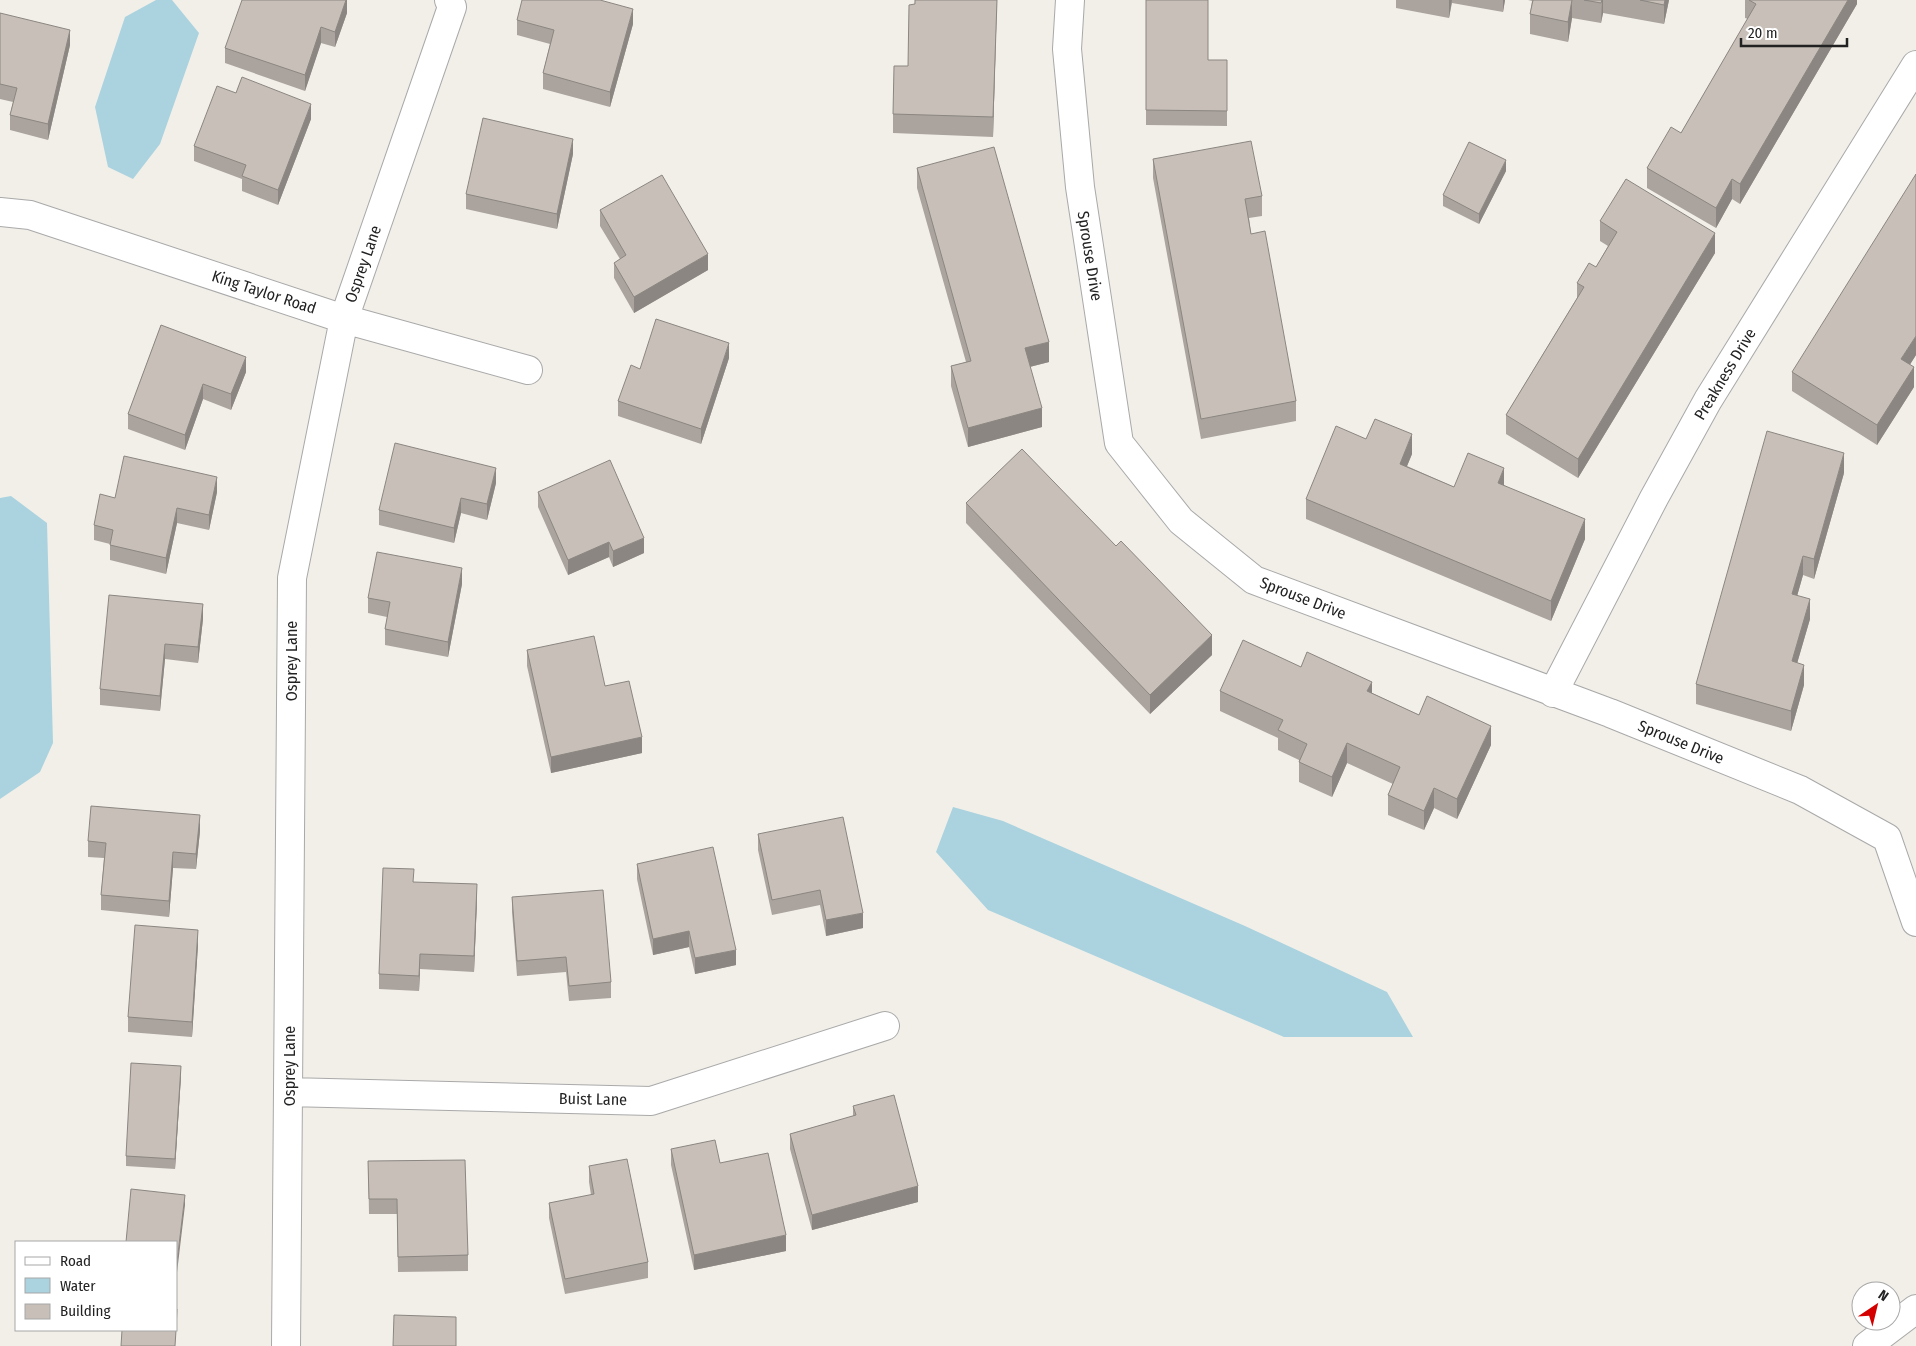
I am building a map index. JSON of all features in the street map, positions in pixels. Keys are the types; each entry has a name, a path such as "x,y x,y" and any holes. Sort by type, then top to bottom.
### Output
{"street":[{"name":"Osprey Lane","path":"286,1346 292,578 344,319 452,7 449,0"},
{"name":"Sprouse Drive","path":"1070,0 1067,48 1080,187 1119,443 1181,520 1254,580 1610,713 1800,790 1887,838 1916,922"},
{"name":"Preakness Drive","path":"1553,693 1654,498 1708,400 1916,66"},
{"name":"King Taylor Road","path":"0,212 30,214 344,319 528,370"},
{"name":"Buist Lane","path":"288,1092 651,1101 885,1026"},
{"path":"1867,1346 1916,1309"}],"water":[{"path":"156,0 172,0 199,33 160,144 133,179 108,167 95,107 125,17"},
{"path":"11,496 47,523 53,743 40,772 0,799 0,498"},
{"path":"953,807 1003,821 1245,926 1387,992 1413,1037 1284,1037 988,910 936,852"}],"building":[{"path":"242,0 346,0 335,32 321,27 305,75 225,48"},
{"path":"522,0 600,0 633,9 610,92 543,73 554,30 517,20"},
{"path":"915,0 997,0 993,117 893,114 894,66 908,66 909,5 915,4"},
{"path":"1146,0 1208,0 1208,60 1227,60 1227,111 1146,110"},
{"path":"1533,0 1572,0 1568,22 1530,14"},
{"path":"1584,0 1602,0 1601,3"},
{"path":"1640,0 1665,0 1664,5"},
{"path":"1749,0 1848,0 1740,184 1732,179 1716,208 1647,168 1671,127 1681,133 1756,4"},
{"path":"0,13 70,30 48,124 10,115 17,88 0,84"},
{"path":"242,77 311,104 278,190 242,176 246,165 194,146 217,86 236,93"},
{"path":"483,118 573,139 557,214 466,194"},
{"path":"1251,141 1262,196 1245,199 1251,234 1265,231 1296,401 1201,419 1153,159"},
{"path":"1469,142 1506,160 1479,214 1443,195"},
{"path":"994,147 1049,342 1025,348 1042,408 968,428 951,366 971,361 917,168"},
{"path":"1916,174 1916,336 1901,359 1914,367 1877,425 1792,372"},
{"path":"662,175 708,254 634,297 614,263 626,255 600,210"},
{"path":"1626,179 1715,233 1578,459 1506,415 1584,287 1577,283 1589,263 1596,267 1617,232 1600,221"},
{"path":"656,319 729,343 701,429 618,401 631,365 640,369"},
{"path":"161,325 246,357 231,394 203,384 185,435 128,414"},
{"path":"1375,419 1412,434 1400,464 1454,487 1468,453 1504,468 1498,483 1585,519 1551,601 1306,499 1336,426 1366,439"},
{"path":"1767,431 1844,453 1814,559 1803,556 1792,594 1810,599 1792,661 1804,665 1791,711 1696,684"},
{"path":"395,443 496,468 487,504 461,498 454,528 379,510"},
{"path":"1022,449 1116,546 1121,541 1212,635 1150,695 966,503"},
{"path":"124,456 217,477 209,515 177,508 166,558 110,545 113,530 94,525 100,494 115,498"},
{"path":"610,460 644,538 613,551 609,542 568,560 538,492"},
{"path":"377,552 462,568 448,642 385,629 390,602 368,598"},
{"path":"109,595 203,604 198,647 165,644 160,696 100,689"},
{"path":"594,636 605,686 629,681 642,737 551,757 527,650"},
{"path":"1243,640 1301,667 1307,652 1372,682 1367,691 1419,715 1427,696 1491,726 1457,799 1434,788 1424,811 1388,795 1400,767 1347,743 1332,777 1299,762 1307,744 1278,730 1283,720 1220,691"},
{"path":"91,806 200,815 196,854 173,852 169,901 101,895 106,843 88,841"},
{"path":"843,817 863,913 826,920 820,890 772,900 758,834"},
{"path":"713,847 736,950 695,958 689,931 653,939 637,864"},
{"path":"383,868 414,869 413,882 477,884 474,956 420,954 419,976 379,974"},
{"path":"603,890 611,982 569,986 566,957 517,961 512,897"},
{"path":"135,925 198,930 192,1022 128,1017"},
{"path":"131,1063 181,1066 175,1159 126,1156"},
{"path":"894,1095 918,1186 812,1215 790,1134 856,1115 853,1106"},
{"path":"715,1140 720,1163 768,1153 786,1235 694,1255 671,1149"},
{"path":"627,1159 648,1262 565,1279 549,1203 594,1194 589,1166"},
{"path":"465,1160 468,1255 398,1257 397,1199 369,1199 368,1161"},
{"path":"131,1189 185,1195 178,1253 178,1241 126,1241"},
{"path":"394,1315 456,1317 456,1346 393,1346"},
{"path":"122,1331 176,1331 175,1346 121,1346"}]}
